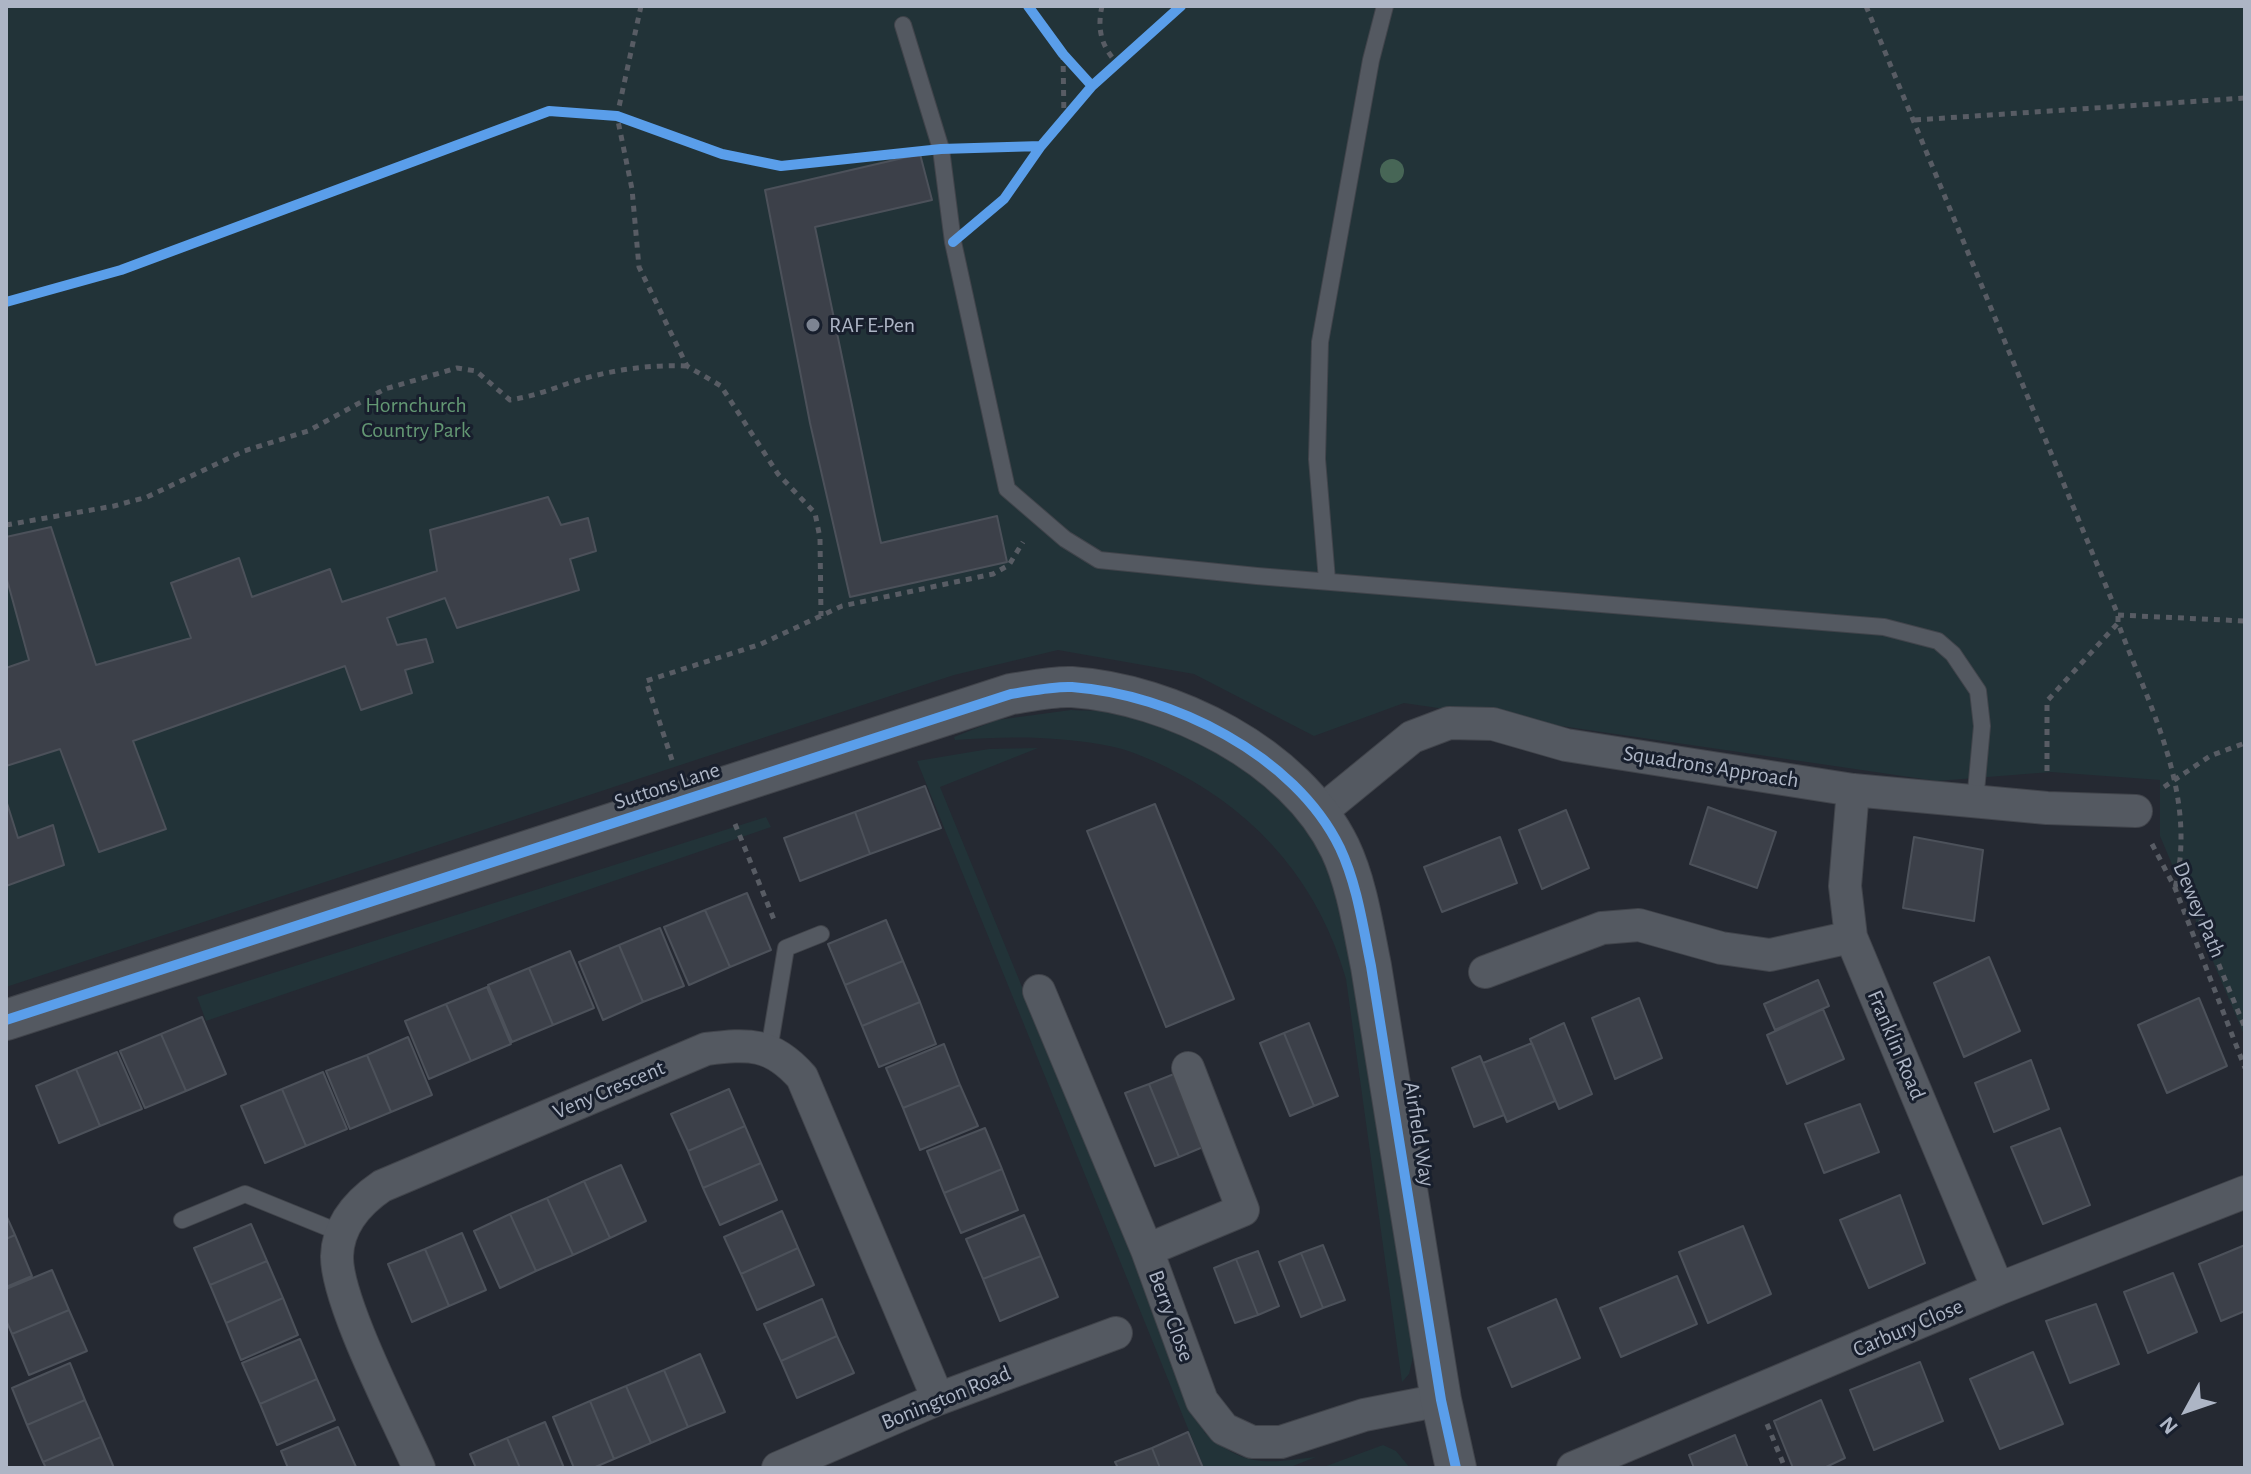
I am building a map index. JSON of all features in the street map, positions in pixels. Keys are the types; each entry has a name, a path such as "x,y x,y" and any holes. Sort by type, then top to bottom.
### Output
{"street":[{"name":"Suttons Lane","path":"6,1020 1011,694 1071,687 1130,698 1189,715 1266,763 1318,814"},
{"name":"Squadrons Approach","path":"1318,814 1412,737 1449,723 1493,724 1566,745 1853,790 2047,808 2136,811"},
{"name":"Franklin Road","path":"1853,790 1845,886 1851,937 1998,1289"},
{"name":"Airfield Way","path":"1318,814 1340,848 1359,904 1441,1400 1456,1468"},
{"path":"1485,972 1602,928 1639,925 1721,948 1770,955 1851,937"},
{"name":"Berry Close","path":"1039,991 1147,1250 1202,1401 1224,1429 1252,1442 1281,1442 1364,1415 1441,1400"},
{"name":"Veny Crescent","path":"341,1233 364,1198 382,1186 706,1049 746,1044 769,1050"},
{"path":"769,1050 788,1060 802,1077 938,1399"},
{"path":"1147,1250 1243,1210 1188,1068"},
{"name":"Carbury Close","path":"1573,1468 1998,1289 2245,1192"},
{"path":"341,1233 339,1282 419,1468"},
{"name":"Bonington Road","path":"778,1468 938,1399 1116,1333"}],"lane":[{"path":"1327,580 1317,459 1320,342 1371,60 1385,6"},
{"path":"903,25 941,149 953,242 1007,489 1065,539 1099,560 1884,627 1938,641 1953,654 1978,691 1982,726 1975,802"},
{"path":"769,1050 786,948 821,934"},
{"path":"182,1220 245,1194 341,1233"}],"path":[{"path":"641,6 617,116 632,189 639,267 687,366"},
{"path":"1102,6 1098,26 1113,66 1128,53"},
{"path":"1866,6 2118,615 2118,623 2176,777 2186,885 2245,1028"},
{"path":"1055,44 1073,65"},
{"path":"1060,123 1063,54"},
{"path":"1915,120 2245,98"},
{"path":"1060,123 1073,108"},
{"path":"604,115 632,122"},
{"path":"6,525 147,497 244,451 308,431 385,389 457,368 476,371 510,400 654,364 687,366 721,386 778,474 815,513 820,538 821,616"},
{"path":"676,772 646,681 761,644 842,606 993,574 1009,565 1021,551 1026,530"},
{"path":"2118,615 2245,621"},
{"path":"2047,808 2047,701 2118,623"},
{"path":"2176,777 2210,756 2245,743"},
{"path":"733,819 786,948"},
{"path":"2175,888 2182,858"},
{"path":"1755,1393 1785,1468"}],"green space":[{"name":"Hornchurch Country Park","path":"6,6 2245,6 2245,1037 2160,836 2160,780 2051,772 1937,781 1404,703 1314,736 1194,674 1058,650 954,675 6,987"},
{"path":"1071,710 1114,712 1144,719 1207,746 1266,787 1312,838 1327,865 1345,917 1414,1353 1409,1374 1402,1382 1346,979 1335,945 1320,914 1283,858 1260,833 1235,810 1176,772 1138,754 1094,743 1015,738 955,740 954,737 997,720"},
{"path":"1038,748 940,787 1205,1433 1245,1458 1283,1461 1316,1457 1288,1468 1204,1468 917,761 989,749"},
{"path":"766,817 771,827 206,1021 197,997"},
{"path":"1383,1445 1396,1451 1410,1468 1321,1468"}],"building":[{"name":"RAF E-Pen","path":"920,154 932,200 815,227 875,516 881,543 997,516 1007,562 850,597 810,423 765,190"},
{"path":"548,497 561,525 588,518 596,551 570,559 579,590 457,628 445,598 387,618 397,645 426,639 433,662 405,670 412,693 361,710 345,666 133,741 166,829 99,852 60,749 6,766 6,668 29,660 6,576 6,537 51,527 96,665 191,638 171,583 239,558 252,597 330,569 342,602 437,571 430,530"},
{"path":"925,786 941,828 870,854 855,812"},
{"path":"6,800 18,838 53,825 64,865 6,886"},
{"path":"1155,804 1234,999 1166,1027 1087,831"},
{"path":"1708,807 1776,832 1757,888 1690,864"},
{"path":"1566,810 1589,868 1542,889 1519,830"},
{"path":"855,812 870,854 800,881 784,838"},
{"path":"1500,837 1517,883 1442,912 1424,867"},
{"path":"1914,837 1983,850 1974,921 1903,908"},
{"path":"747,893 771,950 730,967 705,910"},
{"path":"705,910 730,967 689,985 664,927"},
{"path":"886,920 903,961 845,985 828,944"},
{"path":"660,928 684,986 643,1002 619,945"},
{"path":"619,945 643,1002 603,1020 579,962"},
{"path":"570,951 594,1008 553,1025 529,968"},
{"path":"1989,957 2020,1031 1964,1057 1934,983"},
{"path":"903,961 920,1002 862,1026 845,985"},
{"path":"529,968 553,1025 512,1042 488,985"},
{"path":"1818,980 1829,1006 1775,1030 1764,1004"},
{"path":"487,987 511,1044 471,1061 446,1004"},
{"path":"1639,998 1662,1058 1615,1079 1592,1018"},
{"path":"2199,998 2227,1066 2167,1093 2138,1025"},
{"path":"920,1002 936,1044 879,1067 862,1026"},
{"path":"446,1004 471,1061 429,1079 405,1021"},
{"path":"1823,1009 1844,1059 1787,1084 1767,1035"},
{"path":"202,1017 226,1074 186,1091 161,1034"},
{"path":"1309,1023 1338,1096 1314,1106 1284,1033"},
{"path":"1564,1023 1592,1094 1559,1109 1530,1039"},
{"path":"1284,1033 1314,1106 1290,1116 1260,1043"},
{"path":"161,1034 186,1091 145,1108 120,1051"},
{"path":"408,1037 432,1095 391,1112 367,1055"},
{"path":"1532,1043 1555,1101 1507,1122 1483,1063"},
{"path":"944,1044 960,1085 903,1108 886,1068"},
{"path":"117,1052 142,1109 100,1126 76,1069"},
{"path":"367,1055 391,1112 350,1129 326,1071"},
{"path":"1480,1056 1504,1115 1474,1127 1452,1068"},
{"path":"2031,1060 2049,1109 1994,1132 1975,1083"},
{"path":"76,1069 100,1126 59,1143 36,1086"},
{"path":"323,1072 347,1129 306,1146 282,1089"},
{"path":"1174,1074 1203,1147 1179,1157 1149,1084"},
{"path":"1149,1084 1179,1157 1155,1166 1125,1093"},
{"path":"960,1085 978,1126 920,1150 903,1108"},
{"path":"282,1089 306,1146 265,1163 241,1106"},
{"path":"729,1089 745,1126 688,1151 671,1114"},
{"path":"1860,1104 1879,1152 1824,1173 1805,1124"},
{"path":"745,1126 761,1163 703,1188 688,1151"},
{"path":"985,1128 1002,1169 944,1193 927,1151"},
{"path":"2060,1128 2090,1205 2043,1224 2011,1147"},
{"path":"761,1163 777,1200 720,1225 703,1188"},
{"path":"621,1165 646,1221 610,1238 584,1181"},
{"path":"1002,1169 1018,1210 961,1233 944,1193"},
{"path":"584,1181 610,1238 573,1255 547,1198"},
{"path":"1900,1195 1925,1263 1869,1288 1840,1220"},
{"path":"547,1198 573,1255 536,1271 510,1214"},
{"path":"782,1211 798,1248 741,1274 724,1237"},
{"path":"510,1214 536,1271 500,1288 474,1231"},
{"path":"6,1215 15,1235 6,1239"},
{"path":"1024,1215 1041,1256 983,1279 966,1239"},
{"path":"251,1224 267,1261 210,1285 194,1248"},
{"path":"1743,1226 1771,1294 1708,1323 1679,1252"},
{"path":"462,1233 486,1290 449,1306 425,1249"},
{"path":"15,1235 32,1276 6,1287 6,1239"},
{"path":"1323,1245 1345,1300 1323,1308 1301,1253"},
{"path":"2245,1245 2245,1311 2221,1321 2199,1264"},
{"path":"798,1248 814,1285 757,1310 741,1274"},
{"path":"425,1249 449,1306 412,1322 388,1264"},
{"path":"1258,1251 1279,1306 1258,1315 1236,1259"},
{"path":"1301,1253 1323,1308 1301,1317 1279,1262"},
{"path":"1041,1256 1058,1297 1000,1321 983,1279"},
{"path":"1236,1259 1258,1315 1235,1323 1214,1268"},
{"path":"267,1261 283,1298 226,1323 210,1285"},
{"path":"52,1270 69,1310 12,1334 6,1320 6,1289"},
{"path":"2173,1273 2197,1332 2148,1353 2124,1292"},
{"path":"1677,1276 1697,1324 1621,1357 1600,1308"},
{"path":"283,1298 298,1335 241,1360 226,1323"},
{"path":"822,1299 837,1336 781,1361 764,1324"},
{"path":"1556,1299 1580,1358 1512,1387 1488,1328"},
{"path":"2096,1304 2119,1364 2070,1383 2046,1321"},
{"path":"69,1310 87,1351 29,1375 12,1334"},
{"path":"837,1336 854,1373 797,1398 781,1361"},
{"path":"300,1339 317,1379 260,1404 242,1363"},
{"path":"2033,1352 2063,1424 2000,1449 1970,1379"},
{"path":"700,1354 725,1412 688,1427 664,1370"},
{"path":"1920,1362 1943,1421 1874,1450 1850,1390"},
{"path":"70,1363 85,1400 27,1425 12,1388"},
{"path":"664,1370 688,1427 651,1443 626,1386"},
{"path":"317,1379 335,1420 277,1445 260,1404"},
{"path":"626,1386 651,1443 614,1459 590,1401"},
{"path":"85,1400 101,1437 43,1462 27,1425"},
{"path":"1821,1400 1845,1458 1824,1468 1793,1468 1774,1421"},
{"path":"590,1401 614,1459 593,1468 574,1468 553,1417"},
{"path":"545,1422 564,1468 520,1468 507,1438"},
{"path":"338,1427 356,1467 288,1468 281,1451"},
{"path":"1188,1432 1203,1468 1160,1468 1152,1448"},
{"path":"1735,1435 1748,1468 1694,1468 1689,1455"},
{"path":"101,1437 114,1468 46,1468 43,1462"},
{"path":"507,1438 520,1468 476,1468 470,1454"},
{"path":"1152,1448 1160,1468 1118,1468 1115,1462"}],"cycle path":[{"path":"1028,6 1063,54 1092,86"},
{"path":"953,242 1004,199 1041,146 1092,86 1181,6"},
{"path":"6,302 121,270 549,111 617,116 722,154 781,166 941,149 1041,146"},
{"path":"6,1020 1011,694 1072,687 1149,702 1188,716 1262,758 1293,785 1320,815 1346,862 1371,966 1441,1400 1456,1468"}],"place":[{"name":"RAF E-Pen","path":"813,325"}]}
